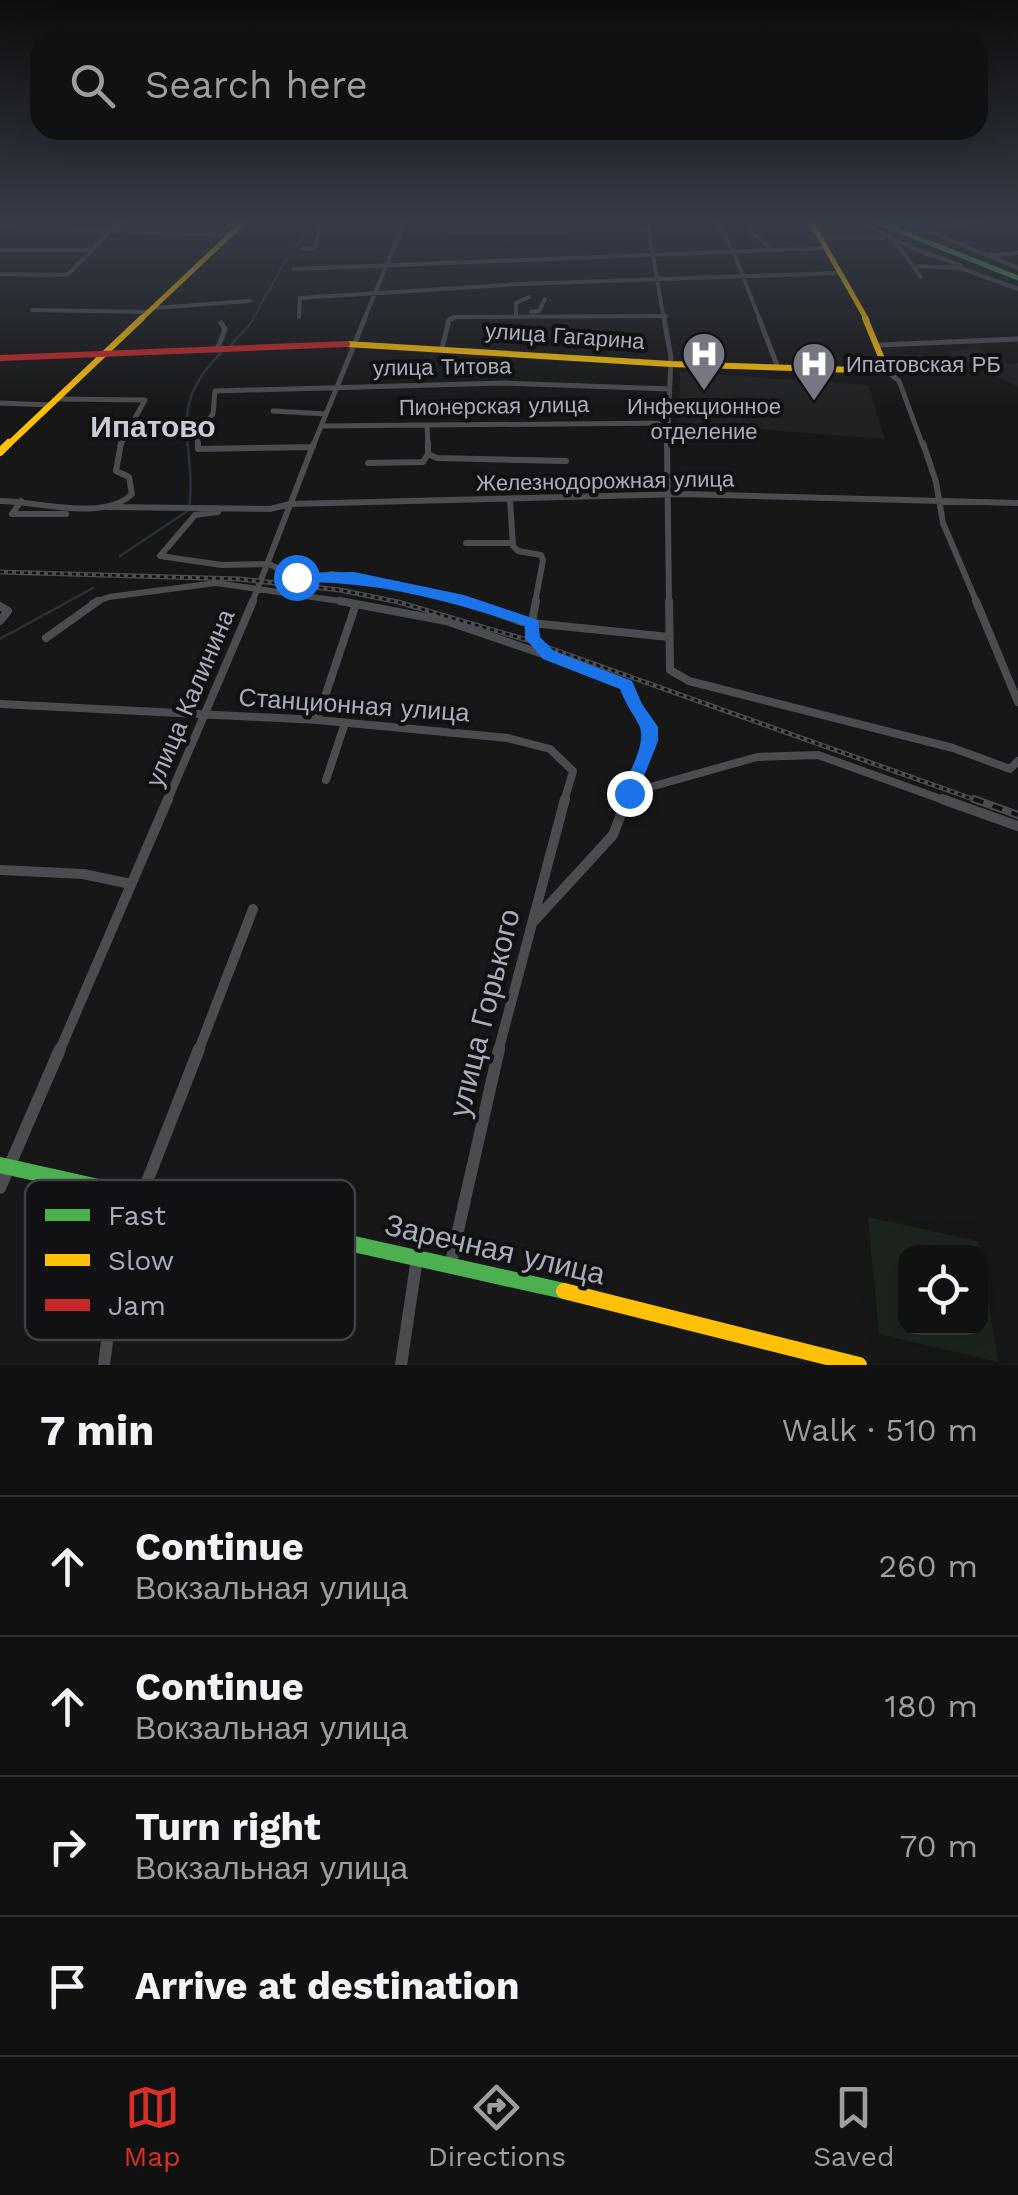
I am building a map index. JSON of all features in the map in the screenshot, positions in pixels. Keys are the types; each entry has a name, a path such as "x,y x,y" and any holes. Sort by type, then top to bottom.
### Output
{"main road":[{"path":"0,452 178,284"},
{"path":"845,284 880,346 887,371"},
{"name":"улица Гагарина","path":"0,358 356,343 671,364 887,371"},
{"name":"Заречная улица","path":"4,1166 82,1180"},
{"name":"Заречная улица","path":"355,1243 450,1268 610,1300 820,1360 859,1365"}],"street":[{"name":"улица Калинина","path":"0,1188 4,1166 269,564 321,426 381,284"},
{"path":"299,317 299,298 544,284"},
{"path":"659,284 671,364 667,494 670,670 689,681 721,690 954,748 994,766 1010,769 1018,761"},
{"path":"745,284 778,368"},
{"path":"516,314 516,303 529,297"},
{"path":"540,312 545,299"},
{"path":"32,310 151,310 250,301"},
{"path":"442,348 453,317 540,312 666,316"},
{"path":"220,323 224,329 224,349"},
{"path":"880,346 940,346 1018,338"},
{"path":"887,371 903,388 936,482 943,523 1018,701"},
{"name":"улица Титова","path":"313,447 198,449 197,433 213,414 215,391 535,383 670,390"},
{"path":"0,403 145,399 143,410 116,452 116,472 129,477 132,494 123,503 12,514 22,501"},
{"path":"273,411 326,414"},
{"name":"Пионерская улица","path":"321,426 668,423"},
{"path":"368,463 423,462 428,454 426,425"},
{"path":"428,454 437,458 566,461"},
{"name":"Железнодорожная улица","path":"108,507 281,508 290,504 667,494 1018,503"},
{"path":"0,501 36,500 44,511 66,514"},
{"path":"510,500 512,543 518,552 541,555 543,560 532,638 552,659"},
{"path":"242,508 195,515 160,556 222,565 269,564 302,579 332,574 431,592 533,624 669,638"},
{"path":"466,543 512,543"},
{"path":"46,638 94,602 216,583 446,621 626,685 634,707 650,727 650,741 613,835 532,924"},
{"path":"317,720 356,604"},
{"path":"0,606 8,611 0,621"},
{"name":"Станционная улица","path":"0,704 317,720 528,741 555,752 573,771"},
{"path":"326,780 345,722"},
{"path":"629,793 757,757 818,755 1018,826"},
{"name":"улица Горького","path":"450,1268 507,1014 573,771"},
{"path":"0,870 83,874 130,884"},
{"path":"148,1180 253,909"},
{"path":"401,1365 417,1258"},
{"path":"104,1365 107,1340"}],"shaded area":[{"path":"975,348 1008,364 1018,363 1018,387 947,352"},
{"path":"680,372 868,385 885,439 679,423"},
{"path":"868,1217 978,1241 979,1245 898,1245 898,1335 988,1335 988,1300 998,1362 879,1334"}],"waterway":[{"path":"231,345 250,324 272,284"},
{"path":"120,556 189,510 188,408 205,371 224,350"},
{"path":"0,639 93,588"}],"railway":[{"path":"0,572 239,579 340,590 398,602 527,640 981,802"},
{"path":"974,799 1018,815"}],"traffic: fast":[{"path":"0,1165 73,1180"},
{"path":"355,1244 564,1291"}],"traffic: slow":[{"path":"0,452 178,284"},
{"path":"347,344 671,364 887,371 877,339 846,284"},
{"path":"564,1291 859,1365"}],"traffic: jam":[{"path":"0,358 347,344"}],"place":[{"name":"Инфекционное отделение","path":"704,392"},
{"name":"Ипатовская РБ","path":"814,402"}],"district":[{"name":"Ипатово","path":"153,426"}],"route":[{"path":"296,577 354,577 464,600 533,624 532,638 548,655 626,685 634,707 650,727 650,741 629,793"}]}
